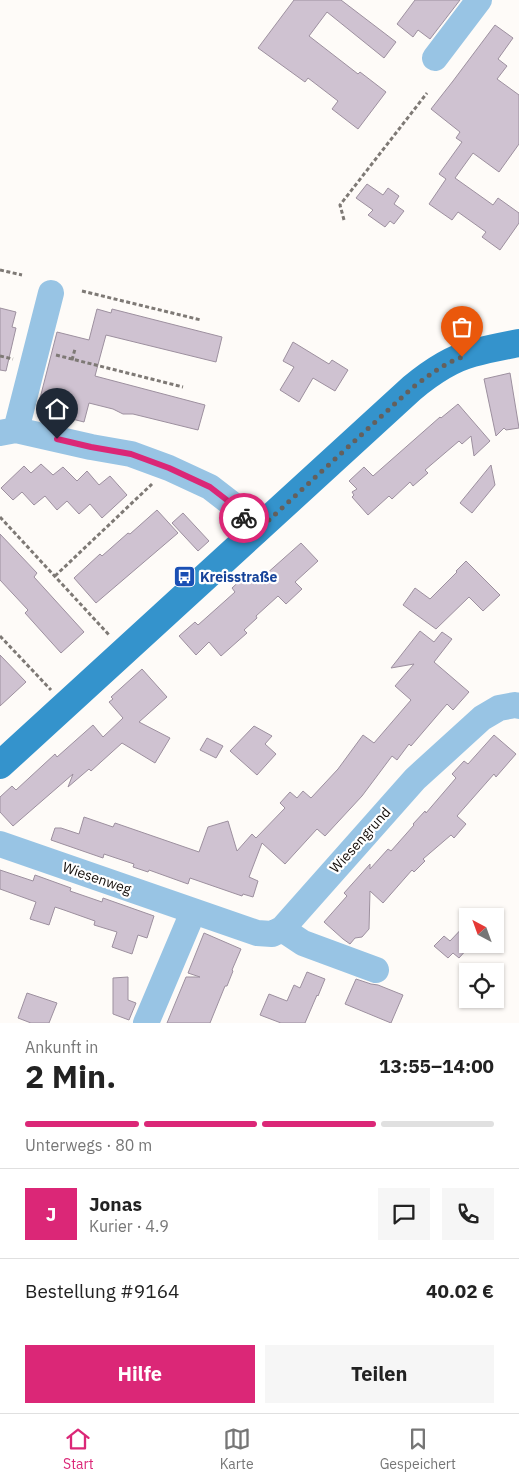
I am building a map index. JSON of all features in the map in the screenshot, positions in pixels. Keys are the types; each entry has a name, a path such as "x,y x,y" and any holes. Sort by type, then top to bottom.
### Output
{"main road":[{"path":"0,765 428,375 452,361 472,353 519,343"}],"street":[{"path":"435,58 479,0"},
{"path":"51,293 36,350 8,431 131,454 169,468 210,487 232,504 256,532"},
{"name":"Wiesengrund","path":"282,929 414,779 482,718 498,708 519,706"},
{"name":"Wiesenweg","path":"0,844 193,912"},
{"path":"146,1023 193,912 257,933 272,934 282,929 303,943 376,970"}],"path":[{"path":"344,220 340,205 427,93"},
{"path":"0,270 22,275"},
{"path":"82,291 201,320"},
{"path":"74,366 75,349"},
{"path":"36,350 183,387"},
{"path":"55,576 169,468"},
{"path":"0,517 124,651"},
{"path":"0,636 66,705"}],"building":[{"path":"294,0 341,0 396,42 384,58 327,12 309,36 358,74 360,72 386,92 358,129 332,109 338,101 308,78 305,82 258,48"},
{"path":"415,0 460,0 430,39 418,30 413,37 397,24"},
{"path":"495,25 513,38 498,59 507,66 497,79 519,95 519,144 499,172 473,153 455,178 493,205 498,198 519,213 519,223 500,250 482,237 486,232 458,212 452,220 429,204 446,179 439,174 462,142 456,138 460,132 431,109"},
{"path":"367,184 383,195 388,188 399,196 394,204 404,211 394,224 390,221 385,227 368,215 373,210 356,198"},
{"path":"0,308 16,312 12,327 16,328 6,371 0,370"},
{"path":"97,309 111,313 112,309 222,337 216,362 106,335 95,376 205,405 198,430 133,414 123,414 113,409 89,403 84,422 37,410 57,332 89,340"},
{"path":"293,342 329,364 332,360 348,370 335,391 313,378 299,402 280,390 294,367 283,361"},
{"path":"510,373 519,428 506,430 504,428 496,436 484,379"},
{"path":"458,404 490,441 474,456 471,436 462,444 459,441 425,470 428,473 413,486 410,482 392,499 389,496 368,515 352,497 354,495 352,492 357,489 349,481 364,467 373,476 440,417"},
{"path":"41,464 53,475 63,467 77,481 87,471 99,485 110,476 127,495 102,518 90,504 79,514 67,501 57,510 45,496 34,505 22,492 13,500 1,488 24,466 31,473"},
{"path":"491,465 495,485 472,513 460,503"},
{"path":"157,510 178,533 96,603 74,578 100,554 102,556"},
{"path":"183,513 209,541 198,551 172,523"},
{"path":"0,534 37,573 34,577 84,632 61,653 25,613 28,610 0,580"},
{"path":"301,543 318,561 295,582 302,589 286,604 278,596 244,630 247,633 221,656 209,642 196,655 179,636 195,622 198,625 235,592 232,588 247,574 256,583"},
{"path":"466,561 500,595 483,611 469,597 436,629 403,605 415,588 430,599"},
{"path":"420,631 434,642 442,632 452,639 434,662 469,692 453,710 447,704 411,746 409,744 397,760 392,756 362,796 325,836 317,829 285,864 262,843 249,877 258,881 253,897 243,894 242,896 190,878 188,884 149,870 148,872 133,867 134,864 104,854 103,858 51,840 55,828 79,834 84,817 113,827 115,823 199,852 208,827 228,821 237,851 252,834 256,838 285,808 280,803 290,792 297,798 303,791 311,798 338,769 363,735 374,743 411,700 395,686 414,664 391,668"},
{"path":"0,655 26,682 0,706"},
{"path":"142,669 167,697 139,722 170,738 155,763 122,743 91,771 89,769 68,787 73,774 13,826 0,812 0,797 12,786 16,790 55,754 57,757 93,725 103,737 123,718 109,702 113,699 111,697"},
{"path":"254,726 272,736 265,744 276,754 257,775 230,751"},
{"path":"494,735 516,754 496,777 494,774 457,816 466,824 454,838 451,835 423,859 425,861 414,872 412,870 383,903 370,891 369,929 362,937 355,938 350,944 343,939 324,922 347,896 344,893 370,864 370,869 388,849 391,851 413,824 425,811 426,813 456,778 452,774 464,761 468,764"},
{"path":"207,738 223,746 216,758 200,750"},
{"path":"0,870 33,881 35,875 71,888 70,891 102,902 103,898 154,916 147,938 138,935 132,954 112,947 117,932 94,925 95,921 64,910 55,907 49,925 30,919 36,902 0,889"},
{"path":"459,932 459,953 464,953 459,958 453,953 448,958 434,946 444,936 450,941"},
{"path":"204,933 241,949 227,986 225,986 210,1023 167,1023 186,977 200,977 188,973"},
{"path":"307,972 325,979 305,1023 281,1023 260,1015 269,994 287,1001 294,985 300,988"},
{"path":"128,977 128,1000 136,1003 129,1020 113,1014 113,978"},
{"path":"356,979 403,995 391,1023 345,1004"},
{"path":"27,993 57,1003 49,1023 31,1023 18,1018"}],"way so far":[{"path":"244,518 256,532 412,388 428,375 462,357"}],"place":[{"name":"Kreisstraße","path":"184,577"}],"route":[{"path":"57,439 131,454 169,468 210,487 232,504 244,518"}]}
